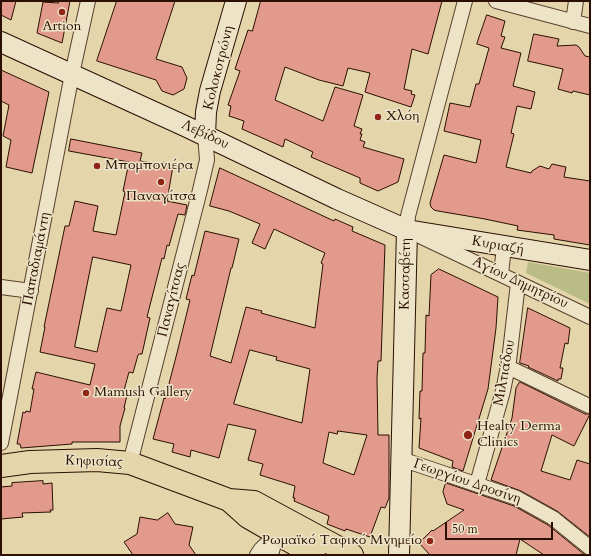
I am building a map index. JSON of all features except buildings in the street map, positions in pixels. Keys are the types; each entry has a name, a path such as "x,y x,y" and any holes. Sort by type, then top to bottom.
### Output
{"main road":[{"name":"Κηφισίας","path":"1,466 30,462 97,460 130,463 229,500 248,517 284,527 352,555"},
{"name":"Κηφισίας","path":"284,527 314,555"}],"street":[{"name":"Παπαδιαμάντη","path":"1,443 72,74 88,1"},
{"name":"Κολοκοτρώνη","path":"205,135 206,112 210,91 236,1"},
{"name":"Κασσαβέτη","path":"399,555 408,216 465,1"},
{"path":"496,1 590,26"},
{"path":"572,22 576,1"},
{"name":"Λεβίδου","path":"1,42 205,135 337,199 407,230"},
{"name":"Παναγίτσας","path":"130,463 200,190 206,160 205,135"},
{"name":"Κυριαζή","path":"407,230 590,260"},
{"name":"Αγίου Δημητρίου","path":"407,230 590,317"},
{"path":"501,274 504,247"},
{"name":"Μιλτιάδου","path":"477,484 503,391 508,367 518,283"},
{"path":"1,287 31,291"},
{"path":"508,367 589,406"},
{"name":"Γεωργίου Δροσίνη","path":"401,459 517,498 553,518 589,546"},
{"path":"257,555 284,527"},
{"path":"271,555 284,527"}],"green space":[{"path":"528,262 590,273 590,304 526,273"}],"place":[{"name":"Artion","path":"62,12"},
{"name":"Χλόη","path":"378,117"},
{"name":"Μπομπονιέρα","path":"97,166"},
{"name":"Παναγίτσα","path":"161,182"},
{"name":"Mamush Gallery","path":"86,393"},
{"name":"Healty Derma Clinics","path":"468,435"},
{"name":"Ρωμαϊκό Ταφικό Μνημείο","path":"430,541"}]}
